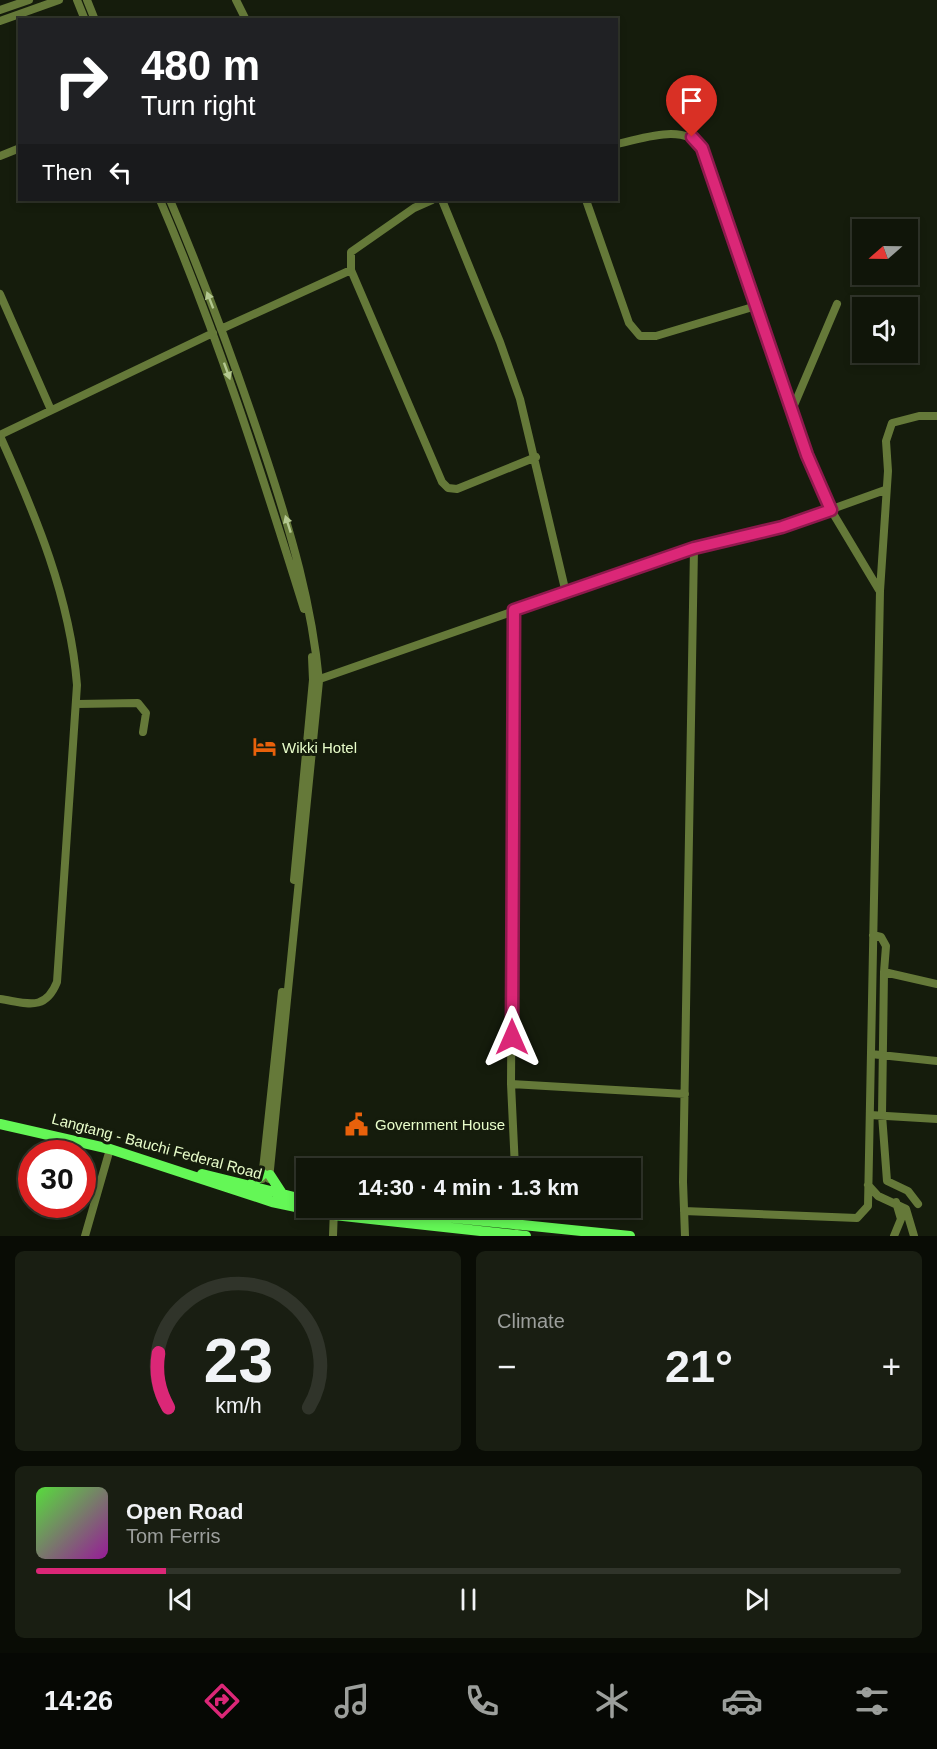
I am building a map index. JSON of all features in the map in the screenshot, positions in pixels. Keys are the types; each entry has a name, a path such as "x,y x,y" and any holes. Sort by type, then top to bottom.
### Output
{"main road":[{"name":"Langtang - Bauchi Federal Road","path":"0,1118 250,1192 264,1191 296,1198"},
{"name":"Langtang - Bauchi Federal Road","path":"0,1124 110,1149 250,1192 272,1202 296,1205"},
{"path":"250,1192 266,1174 284,1195"},
{"name":"Langtang - Bauchi Federal Road","path":"388,1218 526,1236"},
{"path":"445,1218 595,1235 630,1236"}],"street":[{"path":"0,10 29,0"},
{"path":"0,21 59,0"},
{"path":"77,0 84,18"},
{"path":"87,0 94,18"},
{"path":"236,0 245,18"},
{"path":"618,144 678,134 692,137 698,142 792,410 831,510 880,591"},
{"path":"0,156 18,149"},
{"path":"160,201 217,331"},
{"path":"170,201 292,539 315,630 316,681 266,1174 269,1185 264,1191 272,1202"},
{"path":"430,201 414,208 351,252 351,270 442,482 448,488 457,489 536,456"},
{"path":"442,201 500,342 536,456 566,593"},
{"path":"586,201 630,323 640,336 656,336 756,306"},
{"path":"0,999 27,1003 46,1001 52,996 57,982 77,704 75,657 53,566 33,508 0,436 217,331 351,270"},
{"path":"0,294 51,410"},
{"path":"792,410 837,304"},
{"path":"684,1211 857,1218 868,1206 880,591 888,471 886,441 892,423 919,416 937,416"},
{"path":"316,681 694,548 782,527 885,490"},
{"path":"685,1236 685,1094 694,548"},
{"path":"514,610 511,1084 514,1158"},
{"path":"77,704 138,703 146,713 143,732"},
{"path":"873,935 881,937 886,945 882,1114 887,1180 908,1191 918,1203"},
{"path":"884,972 937,984"},
{"path":"871,1054 937,1061"},
{"path":"511,1084 685,1094"},
{"path":"870,1115 937,1119"},
{"path":"85,1236 110,1149"},
{"path":"868,1185 878,1196 896,1202 906,1209 914,1236"},
{"path":"894,1236 901,1220 896,1202"},
{"path":"333,1236 334,1218"},
{"path":"517,1218 517,1226"}],"place":[{"name":"Wikki Hotel","path":"264,747"},
{"name":"Government House","path":"357,1124"}],"route":[{"path":"512,1037 514,610 694,548 782,527 831,510 807,455 702,148 692,137"}]}
